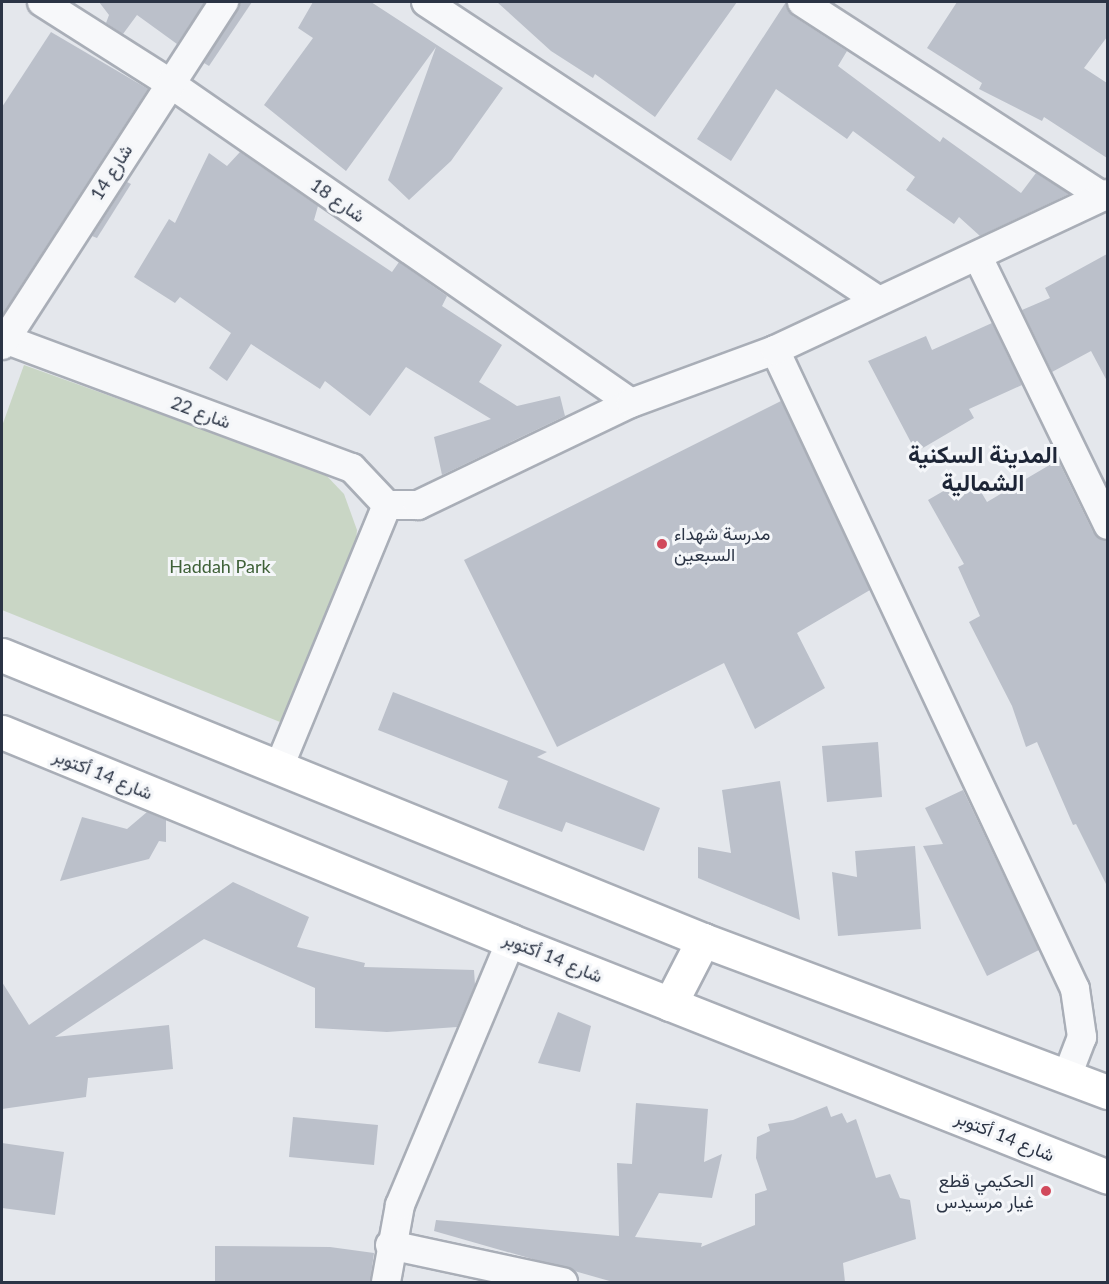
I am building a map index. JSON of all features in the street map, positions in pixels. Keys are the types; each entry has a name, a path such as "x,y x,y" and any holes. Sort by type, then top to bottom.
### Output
{"main road":[{"path":"2,655 703,940 1107,1092"},
{"name":"شارع 14 أكتوبر","path":"2,732 511,941 1107,1177"},
{"path":"670,1004 703,940"}],"street":[{"name":"شارع 18","path":"42,2 168,82 632,403"},
{"name":"شارع 14","path":"3,341 168,82 224,2"},
{"path":"426,2 876,299"},
{"path":"802,2 1105,195"},
{"path":"279,767 387,506 418,505 632,403 774,350 876,299 978,257 1105,195"},
{"path":"978,257 1107,525"},
{"name":"شارع 22","path":"3,341 352,468 387,506"},
{"path":"774,350 1075,989 1082,1037 1067,1076"},
{"path":"386,1282 390,1245 400,1205 511,941"},
{"path":"390,1245 563,1282"}],"green space":[{"name":"Haddah Park","path":"24,365 324,473 344,494 357,530 353,570 285,724 2,610 2,426"}],"building":[{"path":"99,2 205,2 177,44 137,15 123,34 106,23 109,15"},
{"path":"240,2 252,2 209,66 204,63"},
{"path":"313,2 371,2 503,88 451,161 409,200 388,180 436,47 346,171 264,105 313,38 298,28"},
{"path":"497,2 737,2 655,117 595,74 593,78 551,51"},
{"path":"786,2 793,16 847,51 838,66 940,142 943,137 1021,193 1036,173 1069,194 980,236 959,217 954,224 906,190 915,177 853,131 847,139 776,89 731,161 697,139"},
{"path":"957,2 1107,2 1107,37 1084,68 1107,83 1107,158 1044,117 1042,121 979,89 982,83 927,48"},
{"path":"51,32 148,89 2,315 2,107"},
{"path":"240,152 318,206 314,220 392,272 399,262 447,296 442,306 502,345 479,382 517,406 560,396 565,416 442,475 434,437 491,419 406,367 370,416 325,381 320,389 251,344 227,381 209,368 231,333 180,297 175,303 134,277 169,219 175,223 209,153 227,166"},
{"path":"127,182 131,184 97,238 92,236"},
{"path":"1107,254 1107,381 1091,351 1052,372 1022,310 1050,298 1045,288"},
{"path":"992,323 1022,385 969,409 974,418 916,452 868,361 926,336 932,350"},
{"path":"781,401 870,590 797,633 825,688 755,729 724,663 557,747 464,560"},
{"path":"1058,460 1093,532 1107,541 1107,886 1076,824 1073,825 1037,742 1026,747 1012,706 969,622 980,616 958,567 964,564 928,500 971,475 987,502"},
{"path":"393,692 547,752 537,757 660,808 644,851 566,822 562,832 498,808 508,781 378,730"},
{"path":"878,742 882,797 827,802 822,746"},
{"path":"780,781 800,920 698,878 698,847 731,853 722,790"},
{"path":"963,790 1039,950 987,976 923,846 943,844 925,808"},
{"path":"147,812 166,820 166,842 159,841 149,859 60,881 82,817 127,829"},
{"path":"915,846 921,929 838,936 832,872 857,877 855,851"},
{"path":"233,882 309,917 297,947 365,963 364,967 474,970 475,985 457,1027 387,1032 315,1028 315,988 204,939 55,1037 169,1025 173,1069 88,1078 86,1097 2,1109 2,982 29,1025"},
{"path":"558,1012 591,1026 580,1072 538,1063"},
{"path":"636,1103 708,1109 704,1162 722,1154 712,1198 659,1193 635,1237 702,1243 701,1247 755,1225 755,1194 767,1190 756,1158 757,1137 770,1131 768,1124 793,1120 827,1106 831,1117 842,1113 847,1123 856,1119 876,1178 890,1174 900,1198 910,1200 916,1239 843,1263 845,1282 613,1282 434,1231 436,1220 619,1236 617,1163 632,1164"},
{"path":"293,1117 378,1125 374,1165 289,1157"},
{"path":"2,1143 64,1152 55,1215 2,1208"},
{"path":"215,1246 330,1247 374,1253 370,1282 215,1282"}],"place":[{"name":"مدرسة شهداء السبعين","path":"662,544"},
{"name":"الحكيمي قطع غيار مرسيدس","path":"1046,1191"}],"district":[{"name":"المدينة السكنية الشمالية","path":"983,468"}]}
